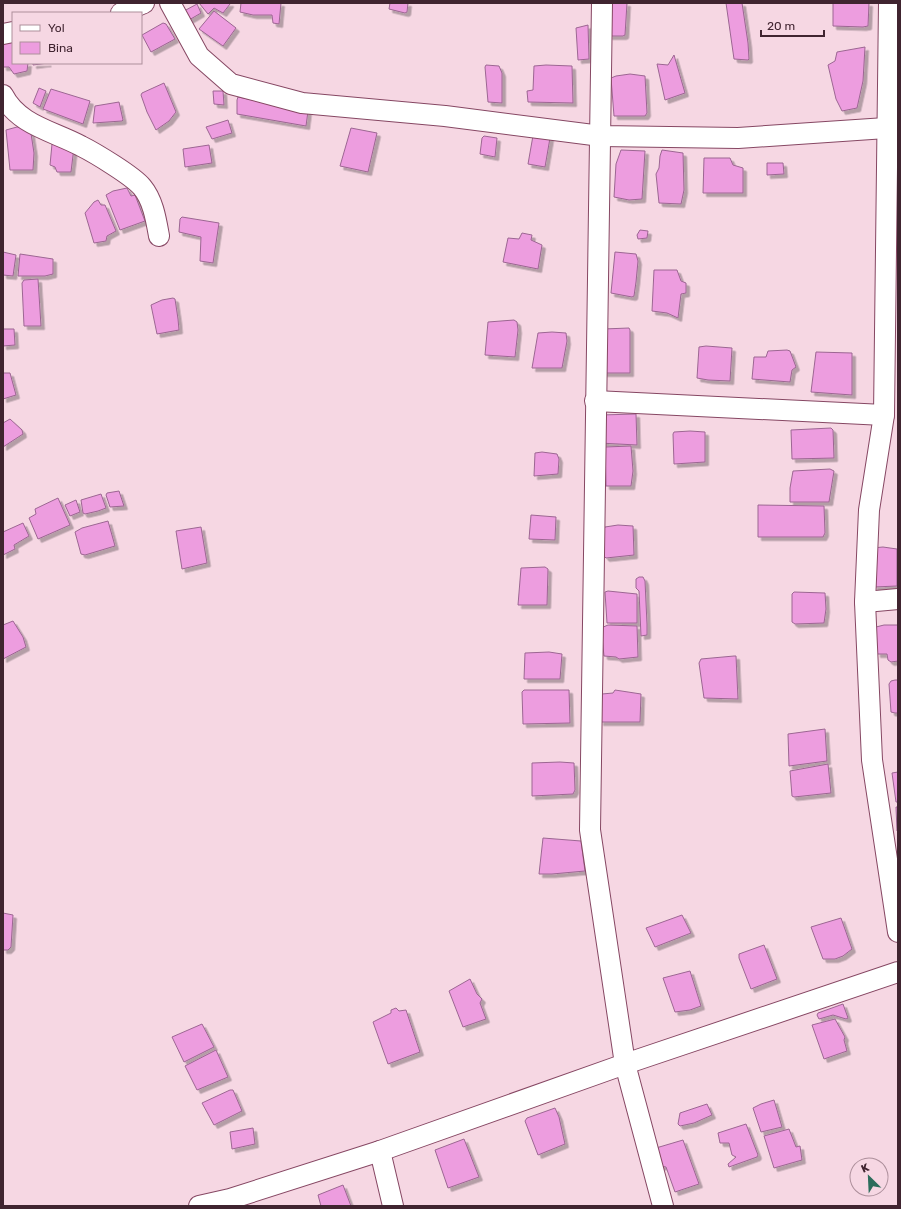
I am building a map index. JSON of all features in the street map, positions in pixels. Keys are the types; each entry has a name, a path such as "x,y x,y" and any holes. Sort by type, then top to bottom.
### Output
{"street":[{"path":"122,12 144,3"},
{"path":"170,3 199,56 231,84 302,103 445,116 601,136 738,138 886,128"},
{"path":"602,3 601,136 595,401 590,830 625,1064 663,1206"},
{"path":"889,3 886,128 884,415 869,510 865,602 872,760 898,932"},
{"path":"3,95 25,121 81,146 111,164 142,187 155,211 159,236"},
{"path":"595,401 884,415"},
{"path":"865,602 898,599"},
{"path":"199,1206 230,1199 380,1151 625,1064 898,972"},
{"path":"380,1151 393,1206"}],"building":[{"path":"199,3 230,4 223,13 214,8 208,14"},
{"path":"241,3 281,3 279,24 273,23 272,15 253,15 240,12"},
{"path":"390,3 408,3 407,12 405,13 389,9"},
{"path":"611,3 627,3 625,35 623,36 609,36"},
{"path":"726,3 742,3 748,43 748,60 734,59"},
{"path":"833,3 869,3 868,26 833,26"},
{"path":"197,4 201,13 189,20 184,11"},
{"path":"214,11 236,28 223,46 199,29"},
{"path":"163,23 166,24 175,39 151,52 142,35"},
{"path":"588,25 589,59 578,60 576,28"},
{"path":"12,34 12,64 28,64 27,71 14,74 9,67 3,67 3,35"},
{"path":"865,47 863,81 857,108 842,111 836,99 828,65 835,61 837,52"},
{"path":"674,55 685,93 665,100 657,64 668,65"},
{"path":"486,65 499,66 502,73 502,103 488,102"},
{"path":"534,66 572,66 573,103 528,102 527,91 533,90"},
{"path":"630,74 645,76 647,113 645,116 614,116 611,78"},
{"path":"164,83 176,112 169,121 156,130 141,95 142,93"},
{"path":"39,88 46,91 40,107 33,103"},
{"path":"51,89 90,101 83,124 43,109"},
{"path":"213,91 223,91 224,105 214,104"},
{"path":"238,97 308,111 306,126 237,114"},
{"path":"119,102 122,121 93,123 95,106"},
{"path":"228,120 232,133 212,139 206,127"},
{"path":"17,127 30,127 34,153 33,170 10,170 6,130"},
{"path":"351,128 377,133 368,172 340,166"},
{"path":"534,130 551,132 545,167 528,164"},
{"path":"484,136 497,138 495,157 480,154 482,138"},
{"path":"52,144 74,147 71,172 57,172 55,167 50,165"},
{"path":"209,145 212,163 185,167 183,149"},
{"path":"621,150 645,151 642,199 629,200 614,197 616,164"},
{"path":"662,150 683,153 684,190 681,204 659,203 656,174 659,168"},
{"path":"704,158 730,158 733,165 743,168 743,193 703,193"},
{"path":"767,163 783,163 784,174 767,175"},
{"path":"127,188 131,196 135,195 145,221 120,230 106,195 113,191"},
{"path":"98,200 101,205 105,205 116,231 107,236 106,241 94,243 85,213 94,202"},
{"path":"182,217 219,223 213,263 200,261 201,237 179,232 180,219"},
{"path":"640,230 648,231 647,238 638,239 637,235"},
{"path":"522,233 532,235 531,240 542,245 538,269 503,262 508,238 519,239"},
{"path":"3,252 16,255 13,276 3,275"},
{"path":"615,252 636,254 638,261 634,296 632,297 611,293"},
{"path":"20,254 53,259 53,274 45,276 18,276"},
{"path":"654,270 677,270 681,281 686,283 686,293 681,294 678,318 667,313 652,311"},
{"path":"38,279 41,326 24,326 22,283 24,280"},
{"path":"175,299 179,330 157,334 151,305 162,300"},
{"path":"514,320 517,322 518,330 515,357 485,355 488,322"},
{"path":"629,328 630,373 602,373 603,329"},
{"path":"3,329 14,329 15,345 3,346"},
{"path":"538,333 566,333 567,341 562,368 532,368"},
{"path":"706,346 732,348 730,381 697,378 699,347"},
{"path":"768,351 790,351 796,367 792,370 790,382 752,379 754,357 766,357"},
{"path":"816,352 852,353 852,395 811,392"},
{"path":"3,373 10,373 16,395 3,399"},
{"path":"636,414 637,445 599,443 600,415"},
{"path":"10,419 22,430 23,434 3,447 3,423"},
{"path":"831,428 833,430 834,458 792,459 791,430"},
{"path":"674,432 705,432 705,462 674,464 673,434"},
{"path":"631,446 633,471 631,486 606,486 605,447"},
{"path":"542,452 557,454 559,459 558,474 534,476 535,453"},
{"path":"830,469 834,471 829,502 790,502 790,488 793,471"},
{"path":"119,491 124,506 110,507 106,495 107,493"},
{"path":"101,494 106,508 85,514 83,513 81,500"},
{"path":"58,498 70,525 38,539 29,518 36,514 35,509"},
{"path":"76,500 80,512 70,516 65,505"},
{"path":"758,505 824,506 825,533 823,537 758,537"},
{"path":"531,515 556,517 555,540 529,539"},
{"path":"108,521 115,546 85,555 81,554 75,532 82,528"},
{"path":"23,523 29,536 14,545 15,549 3,555 3,532"},
{"path":"618,525 633,526 634,555 606,558 604,556 604,529 605,527"},
{"path":"201,527 207,563 182,569 176,531"},
{"path":"883,547 897,549 897,586 874,587 872,548"},
{"path":"545,567 548,569 547,605 518,605 521,568"},
{"path":"643,577 645,581 647,624 647,635 641,636 639,591 636,588 636,579"},
{"path":"605,592 637,594 637,623 607,623"},
{"path":"794,592 825,593 826,609 824,623 795,624 792,622 792,594"},
{"path":"13,621 23,637 26,647 3,659 3,625"},
{"path":"608,625 637,626 638,657 619,659 616,657 604,656 601,628"},
{"path":"884,625 898,625 898,661 891,662 888,660 887,654 877,654 876,627"},
{"path":"549,652 562,654 560,679 524,679 525,653"},
{"path":"736,656 738,699 704,698 699,663 701,659"},
{"path":"898,680 898,713 891,712 889,684 891,681"},
{"path":"524,690 569,690 570,723 523,724 522,692"},
{"path":"615,690 641,694 640,722 600,722 602,694 613,693"},
{"path":"825,729 827,761 789,766 788,734"},
{"path":"532,763 574,763 575,790 573,794 532,796"},
{"path":"828,764 831,793 792,796 790,771"},
{"path":"898,772 898,802 896,802 892,773"},
{"path":"896,807 898,807 898,831 897,831"},
{"path":"543,838 581,841 585,871 539,874"},
{"path":"3,913 13,915 11,947 8,950 3,950"},
{"path":"682,915 691,933 655,947 646,928"},
{"path":"841,918 852,949 843,956 835,959 823,959 811,927"},
{"path":"764,945 777,979 751,989 739,958 739,954"},
{"path":"690,971 701,1006 690,1010 675,1012 663,978"},
{"path":"470,979 477,994 482,999 480,1003 486,1019 463,1027 449,991"},
{"path":"843,1004 848,1018 846,1019 833,1015 819,1019 817,1015 818,1013"},
{"path":"396,1008 399,1011 406,1010 420,1052 388,1064 373,1022 391,1013 391,1010"},
{"path":"835,1019 845,1037 844,1040 847,1051 824,1059 812,1025"},
{"path":"202,1024 214,1047 184,1062 172,1037"},
{"path":"216,1050 228,1077 197,1090 185,1066"},
{"path":"233,1090 242,1111 214,1125 202,1103"},
{"path":"774,1100 782,1127 761,1132 753,1108"},
{"path":"707,1104 712,1115 694,1123 680,1126 678,1124 680,1113"},
{"path":"555,1108 559,1117 565,1144 538,1155 525,1121 527,1118"},
{"path":"746,1124 758,1155 757,1157 729,1167 728,1164 736,1157 732,1155 729,1143 720,1143 718,1133"},
{"path":"253,1128 255,1144 232,1149 230,1132"},
{"path":"789,1129 796,1147 800,1146 802,1160 774,1168 764,1136"},
{"path":"464,1139 479,1177 448,1188 435,1150"},
{"path":"683,1140 699,1184 675,1192 666,1167 660,1166 656,1148"},
{"path":"343,1185 351,1206 321,1206 318,1195"}]}
